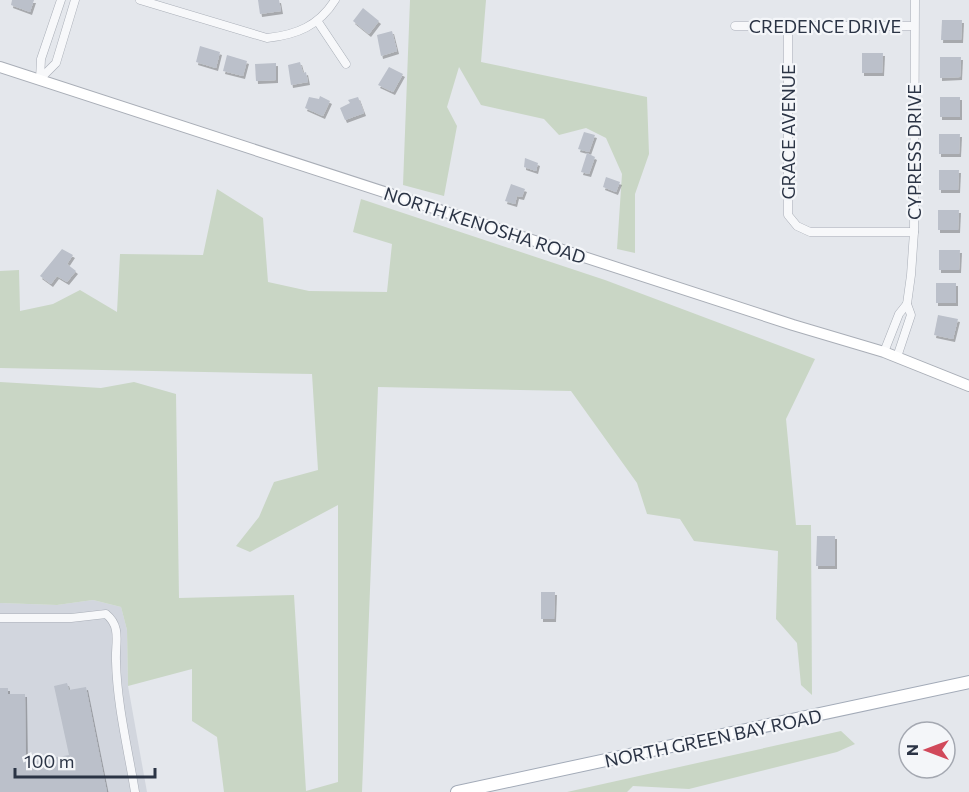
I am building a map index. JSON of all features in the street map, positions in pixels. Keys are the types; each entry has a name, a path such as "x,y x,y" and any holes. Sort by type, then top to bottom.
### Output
{"main road":[{"name":"NORTH GREEN BAY ROAD","path":"457,792 969,682"}],"street":[{"path":"40,79 41,59 61,0"},
{"path":"40,79 56,63 75,0"},
{"path":"140,0 267,38 287,36 318,22 335,0"},
{"name":"CYPRESS DRIVE","path":"897,357 911,315 907,304 914,232 915,0"},
{"path":"318,22 346,64"},
{"name":"GRACE AVENUE","path":"789,25 789,215 796,226 810,232 914,232"},
{"name":"CREDENCE DRIVE","path":"735,26 914,26"},
{"name":"NORTH KENOSHA ROAD","path":"0,68 40,79 771,318 884,352 969,386"},
{"name":"CYPRESS DRIVE","path":"884,352 899,314 907,304"},
{"path":"0,618 106,614 115,621 117,687 135,792"}],"shaded area":[{"path":"93,600 121,607 127,630 128,686 147,792 0,792 0,603 57,605"}],"green space":[{"path":"410,0 486,0 481,62 647,97 649,154 635,194 635,253 617,249 622,174 606,138 586,128 559,135 544,119 481,105 459,67 447,107 457,126 444,196 403,185"},
{"path":"217,189 263,218 268,282 309,291 387,292 392,244 353,232 361,199 605,280 815,359 786,419 796,525 811,525 812,695 801,685 797,643 776,619 778,551 694,541 680,519 647,514 637,483 571,391 378,387 362,792 224,792 217,737 192,721 192,669 128,686 127,630 121,607 93,600 57,605 0,603 0,382 101,388 134,382 176,394 179,598 294,595 306,791 338,782 338,505 250,552 236,546 259,517 274,482 318,470 312,374 0,368 0,271 19,270 20,311 53,304 80,290 117,312 120,254 203,255"},
{"path":"841,731 855,744 837,752 689,789 633,786 627,792 567,792"}],"building":[{"path":"12,0 34,0 30,12 11,5"},
{"path":"258,0 279,0 281,11 260,14"},
{"path":"363,8 379,21 369,34 353,21"},
{"path":"942,20 962,20 961,40 941,40"},
{"path":"392,31 397,51 381,56 377,35"},
{"path":"200,46 220,52 216,68 196,62"},
{"path":"862,53 883,53 882,73 862,73"},
{"path":"227,55 247,61 243,76 223,71"},
{"path":"940,57 961,57 960,77 940,78"},
{"path":"300,62 303,73 306,72 308,82 291,85 288,65"},
{"path":"276,63 276,80 256,81 255,64"},
{"path":"389,67 403,74 393,92 378,85"},
{"path":"320,96 330,101 323,116 305,108 309,97 319,99"},
{"path":"358,97 364,113 345,120 340,108 350,103 348,100"},
{"path":"940,97 960,97 960,117 940,117"},
{"path":"584,132 595,135 589,152 578,149"},
{"path":"939,134 960,134 959,154 939,154"},
{"path":"587,153 595,157 589,174 581,172"},
{"path":"525,158 538,163 536,171 524,167"},
{"path":"939,170 959,170 958,190 939,190"},
{"path":"606,177 620,182 616,192 603,187"},
{"path":"511,184 525,189 522,197 517,196 515,204 505,201"},
{"path":"938,210 959,210 958,230 938,230"},
{"path":"62,249 73,255 67,264 76,271 67,282 57,276 51,284 40,276"},
{"path":"939,250 960,250 959,270 939,270"},
{"path":"936,283 956,283 956,303 936,303"},
{"path":"938,315 958,319 953,339 934,335"},
{"path":"817,536 835,536 835,566 816,566"},
{"path":"541,592 555,592 554,619 541,619"},
{"path":"67,683 69,690 86,687 107,792 0,792 0,688 8,688 8,694 25,694 26,763 69,755 54,686"}]}
